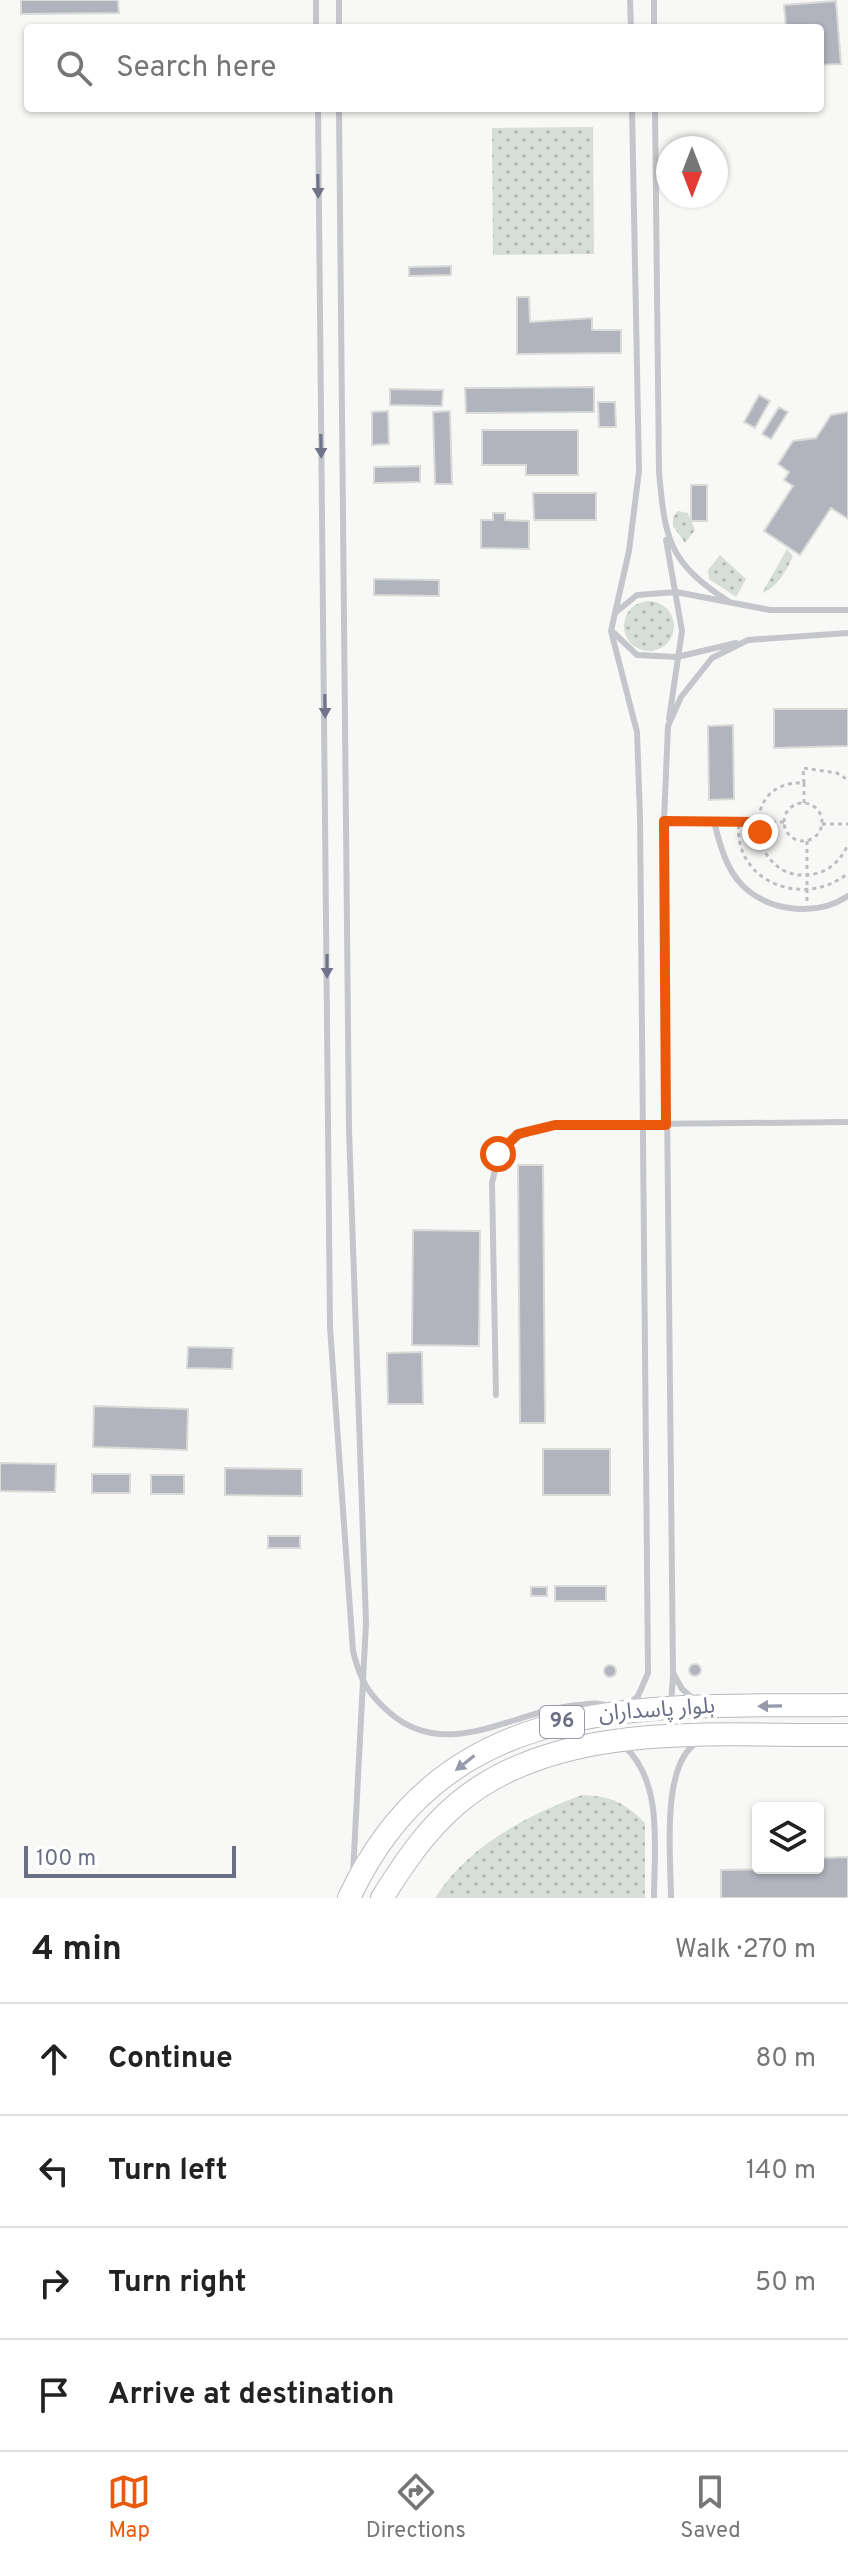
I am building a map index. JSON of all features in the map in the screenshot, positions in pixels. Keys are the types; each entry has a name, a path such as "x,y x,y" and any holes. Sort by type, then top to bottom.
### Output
{"highway":[{"name":"بلوار پاسداران","path":"350,1894 368,1857 409,1807 474,1755 534,1728 621,1712 669,1707 848,1705"},
{"name":"بلوار پاسداران","path":"382,1898 416,1845 460,1802 519,1766 582,1744 707,1737 848,1735"}],"lane":[{"path":"316,0 316,24"},
{"path":"630,0 631,24"},
{"path":"654,0 654,24"},
{"path":"338,2 339,24"},
{"path":"318,112 330,1327 353,1651 360,1681 372,1698 401,1722 442,1736 492,1729 568,1706 601,1703 621,1712 638,1696 648,1673 637,732 611,631 629,551 639,471 632,112"},
{"path":"339,112 349,1130 366,1623 360,1681 350,1894"},
{"path":"655,112 659,472 665,532 682,631 668,726 664,821 674,1697 669,1707"},
{"path":"665,532 680,561 706,587 731,604"},
{"path":"615,613 637,595 676,592 770,610 848,610"},
{"path":"611,631 637,655 677,657 748,640 848,633"},
{"path":"668,726 681,697 712,658 748,640"},
{"path":"664,821 714,821 722,851 741,885 769,903 807,911 848,896"},
{"path":"835,1122 848,1130"},
{"path":"496,1395 492,1183 498,1154 518,1134 555,1125 848,1122"},
{"path":"673,1673 682,1689 703,1706"},
{"path":"671,1898 671,1816 675,1779 689,1747 707,1737"},
{"path":"619,1741 636,1756 653,1807 654,1898"}],"path":[{"path":"804,803 803,768 837,773 848,780"},
{"path":"804,783 782,785 769,792 761,803 760,840 770,862 783,871 807,876 835,864 848,844"},
{"path":"804,803 815,807 822,824 816,836 807,841 793,838 784,822 789,809 804,803"},
{"path":"714,821 784,822"},
{"path":"739,822 738,831 753,867 777,886 807,892 831,886 848,873"},
{"path":"822,824 848,824"},
{"path":"807,841 807,911"}],"shaded area":[{"path":"593,127 594,254 493,255 492,128"},
{"path":"678,511 688,513 695,530 685,543 673,526 673,517"},
{"path":"787,549 793,556 788,567 777,583 762,593"},
{"path":"720,555 746,579 736,597 709,579 708,570"},
{"path":"649,601 667,608 674,626 667,644 649,651 631,644 624,626 631,608"},
{"path":"582,1795 616,1802 645,1823 645,1898 435,1898 448,1880 481,1848 540,1812"}],"building":[{"path":"21,0 118,0 119,13 21,14"},
{"path":"836,1 841,64 824,65 824,24 786,24 784,5"},
{"path":"451,266 451,275 409,276 409,267"},
{"path":"517,297 529,297 530,322 592,318 592,330 621,330 621,353 517,354"},
{"path":"594,387 594,412 466,413 465,388"},
{"path":"390,389 443,390 442,406 390,405"},
{"path":"759,395 770,401 755,428 744,422"},
{"path":"598,402 615,402 616,427 599,427"},
{"path":"779,407 788,412 771,439 762,434"},
{"path":"388,411 389,444 372,445 372,412"},
{"path":"450,411 452,484 435,484 433,412"},
{"path":"848,412 848,519 831,508 800,555 764,531 793,486 784,480 789,472 778,464 793,441 816,438 831,415"},
{"path":"482,430 578,430 578,475 526,475 526,465 482,465"},
{"path":"420,466 420,482 374,483 374,467"},
{"path":"691,485 707,485 707,521 691,521"},
{"path":"533,493 596,493 596,520 534,520"},
{"path":"493,513 505,513 505,520 529,521 529,549 481,548 481,520 493,520"},
{"path":"374,579 439,580 439,596 374,595"},
{"path":"774,709 848,709 848,746 774,748"},
{"path":"733,725 734,799 709,800 708,726"},
{"path":"518,1165 543,1165 545,1423 520,1423"},
{"path":"413,1230 480,1231 479,1346 412,1345"},
{"path":"188,1347 233,1348 232,1369 187,1368"},
{"path":"422,1352 423,1404 388,1404 387,1353"},
{"path":"94,1406 188,1409 187,1450 93,1447"},
{"path":"543,1449 610,1449 610,1495 543,1495"},
{"path":"0,1463 56,1464 55,1492 0,1491"},
{"path":"225,1468 302,1469 302,1496 225,1495"},
{"path":"92,1474 130,1474 130,1493 92,1493"},
{"path":"151,1475 184,1475 184,1494 151,1494"},
{"path":"268,1536 300,1536 300,1548 268,1548"},
{"path":"555,1586 606,1586 606,1601 555,1601"},
{"path":"531,1587 547,1587 547,1596 531,1596"},
{"path":"695,1664 701,1670 695,1676 689,1670"},
{"path":"610,1665 616,1671 610,1677 604,1671"},
{"path":"848,1857 848,1898 721,1898 721,1870 752,1869 752,1874 824,1874 824,1858"}],"route":[{"path":"498,1154 518,1134 555,1125 666,1125 664,821 759,822 760,832"}]}
